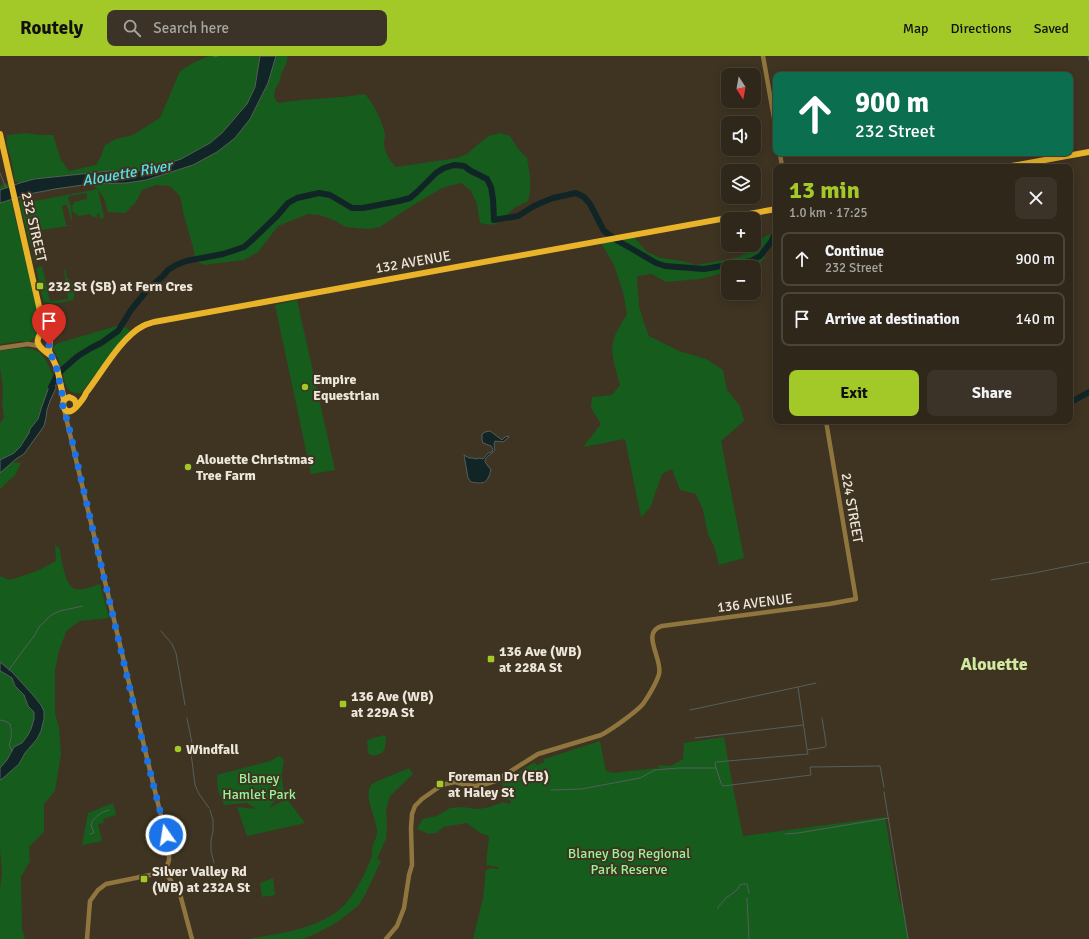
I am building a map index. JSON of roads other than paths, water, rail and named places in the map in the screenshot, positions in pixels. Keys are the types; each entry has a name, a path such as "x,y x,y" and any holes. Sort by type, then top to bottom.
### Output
{"main road":[{"name":"232 STREET","path":"0,134 47,336"},
{"path":"1073,155 1089,152"},
{"path":"1023,164 1067,156"},
{"name":"132 AVENUE","path":"74,408 85,396 118,348 136,330 153,322 773,210"},
{"path":"44,326 37,343 50,356 56,366 61,386 69,399 75,401 74,408 68,411 64,409 62,405 69,399"},
{"path":"39,337 42,335 47,336 50,340 50,356"},
{"path":"41,347 47,347 49,345"},
{"name":"132 AVENUE","path":"69,399 79,397 86,393"}],"street":[{"path":"763,56 773,112"},
{"path":"28,344 39,337"},
{"path":"0,348 28,344 41,347"},
{"path":"68,423 74,408"},
{"path":"64,409 169,849 169,860 165,872"},
{"name":"224 STREET","path":"827,424 856,599"},
{"name":"136 AVENUE","path":"386,939 397,926 404,908 412,865 411,822 415,806 422,799 446,784 455,782 475,786 486,784 495,781 538,754 601,735 610,730 642,705 657,679 660,671 652,633 657,628 662,626 856,599"},
{"path":"87,939 90,901 98,890 106,884 165,872"},
{"path":"165,872 180,894 192,939"}],"water":[{"name":"Alouette River","path":"260,56 276,56 268,83 250,119 235,138 217,152 193,165 146,180 126,183 90,184 55,189 29,194 0,203 0,190 34,179 110,171 130,172 164,165 181,159 210,143 222,133 247,104 255,87"},
{"path":"55,380 56,388 47,410 44,426 24,454 0,473 0,460 14,453 20,447 30,429 38,419 51,381"},
{"path":"490,431 502,440 505,437 509,437 503,442 495,441 494,452 487,456 485,462 491,470 488,478 482,483 471,482 468,478 464,455 469,458 483,459 488,453 492,452 493,449 491,446 483,443 482,440 482,434"},
{"path":"0,662 12,672 41,705 44,711 44,719 37,739 25,753 19,764 0,780 0,768 7,760 14,747 22,743 28,735 34,719 34,712 28,706 24,695 15,686 12,678 0,671"}],"waterway":[{"path":"213,56 218,56"},
{"path":"1088,56 1089,61"},
{"path":"51,387 56,377 78,356 118,331 131,310 148,289 168,270 186,261 223,254 244,247 277,216 288,203 297,198 319,193 330,195 352,208 363,208 399,201 410,198 436,173 444,168 454,165 464,166 487,179 491,187 494,220 518,216 534,206 553,198 576,193 584,197 590,204 604,231 656,263 665,266 704,269 751,261 760,256 773,238"},
{"path":"0,173 6,188"},
{"path":"1073,401 1089,392"},
{"path":"991,580 1089,562"},
{"path":"9,670 35,635 39,627 51,615 60,611 83,606"},
{"path":"161,631 172,644 176,653 185,705"},
{"path":"807,749 798,687 816,683"},
{"path":"690,710 798,687"},
{"path":"187,718 192,743 191,753 195,785 199,794 209,808"},
{"path":"716,768 716,762 808,754 807,750 825,747 826,743 822,718"},
{"path":"0,720 10,724 11,740 9,745 12,751"},
{"path":"695,738 803,725"},
{"path":"551,790 582,789 640,778 655,770 679,768 716,768 723,786 811,775 810,767 880,766 884,787"},
{"path":"884,792 908,939"},
{"path":"90,834 94,833 91,825 95,817 109,810"},
{"path":"210,810 213,820 211,851 214,863"},
{"path":"785,834 889,818"},
{"path":"718,909 726,898 737,890 740,885 747,884 749,893"},
{"path":"747,898 749,939"}],"place":[{"name":"232 St (SB) at Fern Cres","path":"40,286"},
{"name":"Empire Equestrian","path":"305,387"},
{"name":"Alouette Christmas Tree Farm","path":"188,467"},
{"name":"136 Ave (WB) at 228A St","path":"491,659"},
{"name":"136 Ave (WB) at 229A St","path":"343,704"},
{"name":"Windfall","path":"178,749"},
{"name":"Foreman Dr (EB) at Haley St","path":"440,784"},
{"name":"Silver Valley Rd (WB) at 232A St","path":"144,879"}],"district":[{"name":"Alouette","path":"994,664"}],"park label":[{"name":"Blaney Hamlet Park","path":"259,786"},
{"name":"Blaney Bog Regional Park Reserve","path":"629,862"}]}
